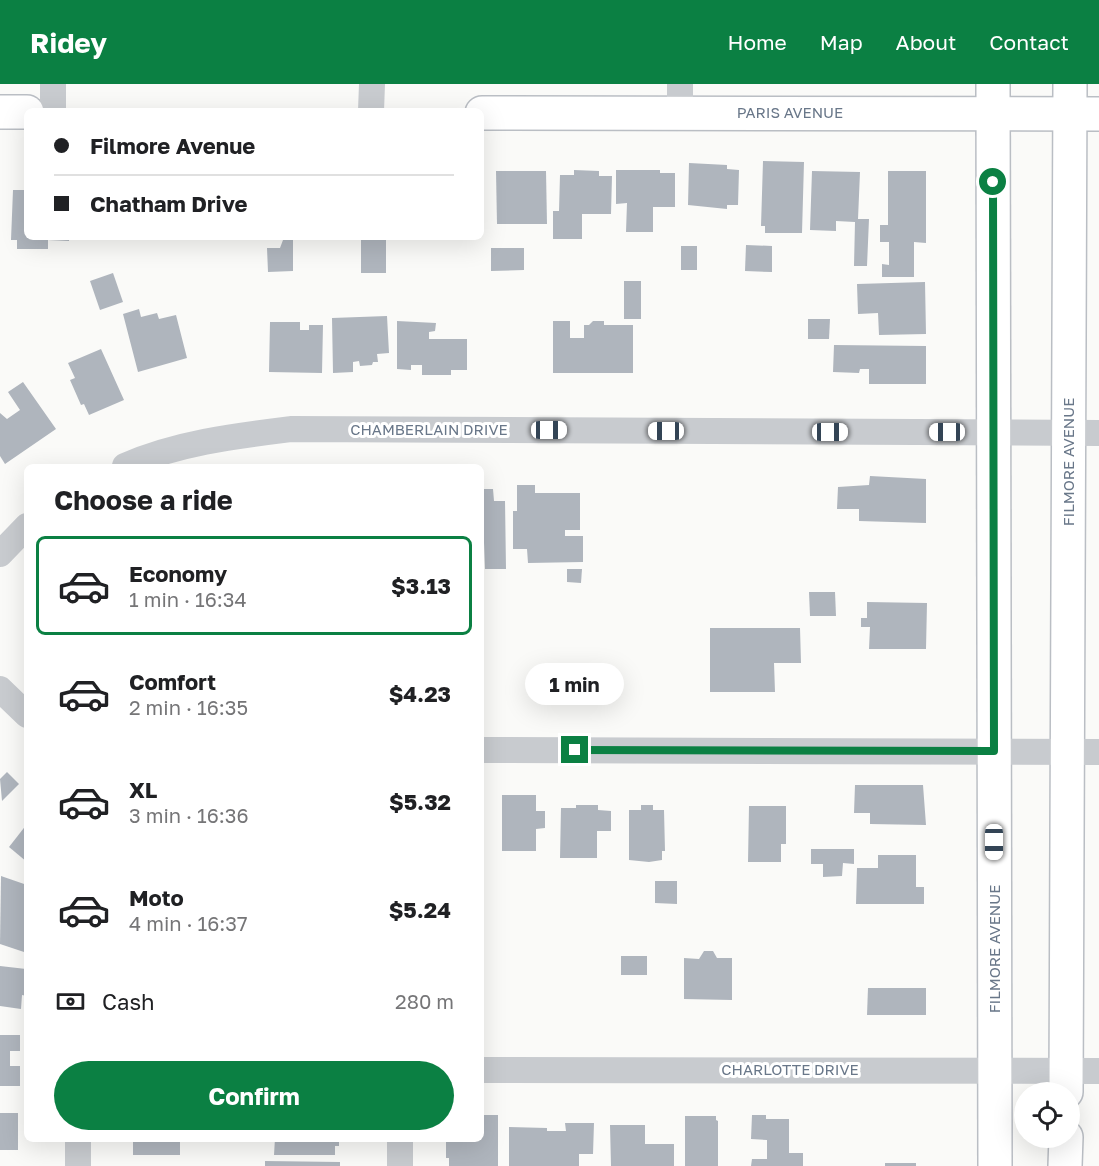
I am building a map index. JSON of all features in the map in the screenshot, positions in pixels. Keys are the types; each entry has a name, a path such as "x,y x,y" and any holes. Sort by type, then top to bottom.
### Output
{"street":[{"path":"53,84 53,108"},
{"path":"371,108 372,84"},
{"name":"PARIS AVENUE","path":"484,113 680,98 993,99 1080,104"},
{"name":"FILMORE AVENUE","path":"993,99 995,1166"},
{"name":"FILMORE AVENUE","path":"1066,1082 1083,752 1084,433 1080,104"},
{"path":"0,112 24,112"},
{"name":"CHAMBERLAIN DRIVE","path":"130,464 148,456 223,438 292,429 1084,433"},
{"path":"0,554 24,529"},
{"path":"0,689 24,712"},
{"path":"484,750 1083,752"},
{"name":"CHARLOTTE DRIVE","path":"484,1070 995,1070 1066,1082 1099,1071"},
{"path":"78,1142 78,1166"},
{"path":"400,1142 400,1166"},
{"path":"1065,1166 1066,1148"}],"building":[{"path":"763,161 804,162 802,233 765,233 765,226 761,226"},
{"path":"689,163 727,165 727,169 739,170 738,205 727,205 727,209 688,205"},
{"path":"574,170 599,171 599,176 612,176 611,214 582,214 582,239 553,239 553,211 559,211 560,175 574,175"},
{"path":"616,170 660,170 660,173 675,173 675,207 653,207 653,232 626,232 627,203 616,204"},
{"path":"496,171 546,171 547,224 497,224"},
{"path":"812,171 860,172 858,219 869,219 867,266 854,266 855,222 836,221 836,231 810,230"},
{"path":"888,171 926,171 926,243 914,242 914,277 882,277 882,264 889,265 889,242 880,242 880,225 888,225"},
{"path":"13,190 24,190 24,240 48,240 48,249 17,249 17,240 11,240"},
{"path":"283,240 293,240 293,271 268,272 267,248 280,248"},
{"path":"361,240 386,240 386,273 361,273"},
{"path":"746,245 772,246 772,272 745,271"},
{"path":"681,246 697,246 697,270 681,270"},
{"path":"491,248 524,248 524,270 491,271"},
{"path":"113,273 123,302 100,310 90,281"},
{"path":"624,281 641,281 641,319 624,319"},
{"path":"925,282 926,334 879,335 878,313 858,314 857,284"},
{"path":"139,309 141,317 157,313 159,319 176,315 187,358 138,372 123,314"},
{"path":"387,316 389,353 377,354 378,362 373,362 372,365 360,366 359,361 353,362 353,372 333,373 332,318"},
{"path":"808,319 830,319 829,339 808,339"},
{"path":"397,321 436,323 435,331 429,332 429,339 467,339 467,370 451,370 451,375 422,375 422,365 411,365 411,370 397,369"},
{"path":"553,321 570,321 570,338 584,338 584,325 589,325 593,321 604,321 604,325 633,325 633,373 553,373"},
{"path":"270,322 300,322 300,330 309,330 309,325 323,325 322,373 269,372"},
{"path":"834,345 926,346 926,384 869,384 869,369 860,369 859,373 833,372"},
{"path":"101,349 124,400 89,415 84,404 81,405 70,380 75,378 68,363"},
{"path":"23,382 56,429 5,464 0,456 0,413 7,419 20,410 8,392"},
{"path":"870,476 926,479 926,523 859,521 859,509 837,509 838,487 869,485"},
{"path":"517,485 535,485 535,493 580,493 580,530 565,530 565,536 583,536 583,562 528,563 527,549 513,549 513,511 517,511"},
{"path":"484,489 493,489 494,501 505,501 506,569 485,569"},
{"path":"567,569 582,569 581,583 567,582"},
{"path":"809,592 835,592 836,616 810,616"},
{"path":"867,602 927,603 926,649 869,649 870,627 861,627 861,618 867,618"},
{"path":"710,628 800,628 801,663 774,663 775,692 710,692"},
{"path":"7,772 19,784 2,801 0,779"},
{"path":"855,785 923,785 926,825 870,824 870,813 854,813"},
{"path":"502,795 536,795 536,811 545,811 545,828 536,829 536,851 502,851"},
{"path":"576,805 598,805 598,810 611,811 611,831 597,831 597,858 560,858 561,808 576,808"},
{"path":"641,805 653,805 653,810 664,810 665,851 662,851 662,860 649,862 629,860 629,810 641,810"},
{"path":"749,806 786,806 786,844 781,844 781,862 748,862"},
{"path":"24,828 24,860 9,847"},
{"path":"811,849 854,849 854,864 843,863 842,876 823,877 823,864 811,864"},
{"path":"878,855 916,855 916,887 924,887 924,904 856,904 857,868 878,868"},
{"path":"1,876 24,884 24,952 0,944"},
{"path":"655,881 677,881 677,904 655,903"},
{"path":"704,951 713,951 717,958 732,958 732,1000 684,999 684,958 699,959"},
{"path":"621,956 647,956 647,975 621,975"},
{"path":"0,966 24,969 24,995 22,995 21,1009 0,1006"},
{"path":"868,988 926,988 926,1015 867,1015"},
{"path":"0,1035 20,1035 20,1051 10,1051 10,1066 20,1066 20,1086 0,1086"},
{"path":"0,1113 18,1113 18,1150 0,1150"},
{"path":"484,1115 498,1115 498,1166 449,1166 449,1158 446,1158 446,1142 484,1142"},
{"path":"752,1115 766,1115 766,1119 789,1119 789,1153 803,1153 803,1166 751,1166 752,1159 767,1159 767,1140 751,1139"},
{"path":"685,1116 716,1116 718,1166 685,1166"},
{"path":"565,1123 594,1123 593,1154 579,1154 579,1166 509,1166 509,1127 566,1131"},
{"path":"610,1125 645,1125 645,1144 674,1144 674,1166 611,1166"},
{"path":"133,1142 180,1142 180,1155 133,1155"},
{"path":"275,1142 339,1142 339,1146 335,1146 335,1155 274,1155"},
{"path":"265,1161 340,1162 340,1166 265,1166"},
{"path":"885,1163 916,1163 916,1166 885,1166"}],"route":[{"path":"575,750 994,751 993,182"}]}
